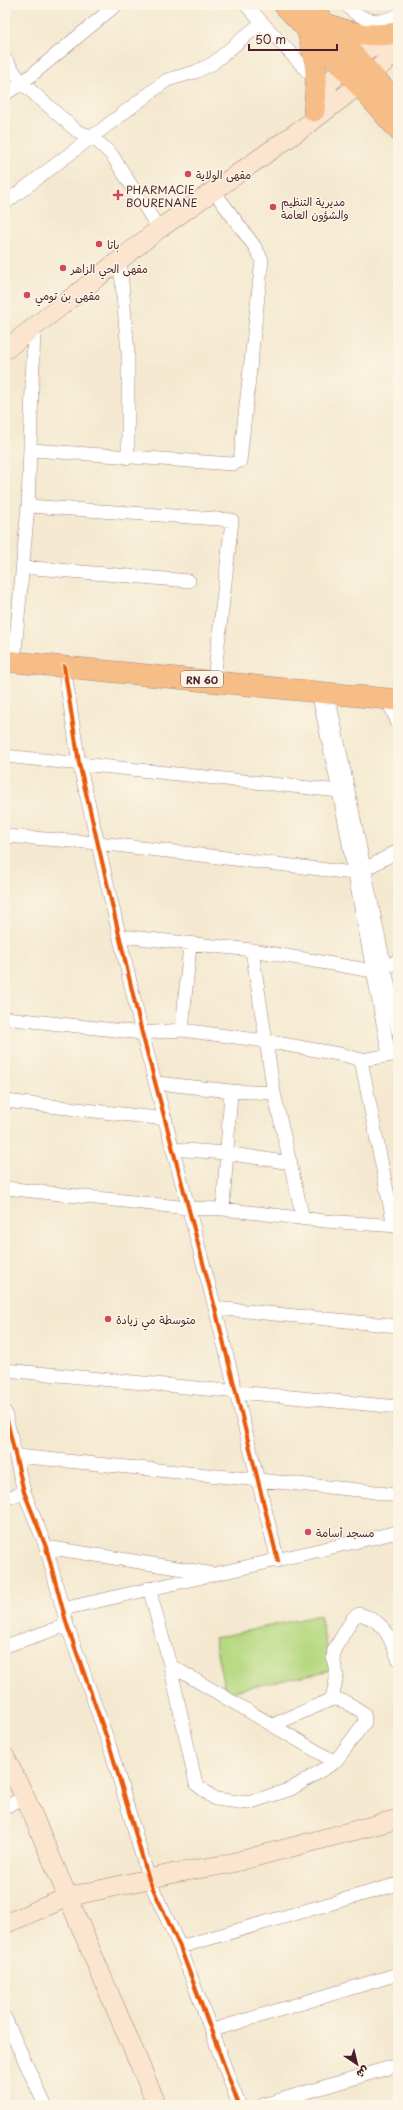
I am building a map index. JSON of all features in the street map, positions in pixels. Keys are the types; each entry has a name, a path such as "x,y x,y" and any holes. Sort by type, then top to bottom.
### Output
{"main road":[{"path":"284,5 317,27 350,62 365,80 398,130"},
{"path":"309,5 317,27 315,55 317,85 310,118"},
{"path":"317,27 370,36 398,34"},
{"path":"365,80 398,104"},
{"name":"RN 60","path":"10,661 214,680 392,700"}],"street":[{"path":"5,94 22,83 116,5"},
{"path":"246,5 308,73 317,73"},
{"path":"346,5 354,13 365,19 378,21 398,15"},
{"path":"5,203 167,80 195,72 212,64 261,22"},
{"path":"310,118 325,86 350,62 398,34"},
{"path":"5,350 34,329 159,229 310,118 365,80 398,50"},
{"path":"5,59 22,83 77,131 92,138 112,155 159,229"},
{"path":"31,450 128,458 233,464 240,461 262,260 255,247 214,190"},
{"path":"120,259 128,354 128,458"},
{"path":"10,661 21,585 28,506 34,329"},
{"path":"28,506 232,520 214,680"},
{"path":"22,567 189,581"},
{"path":"64,666 79,763 99,843 142,1033 215,1308 278,1561"},
{"path":"5,1018 142,1033 182,1030 265,1041 344,1055 361,1060 393,1055 379,969 344,790 323,693"},
{"path":"392,700 398,723"},
{"path":"5,756 344,790"},
{"path":"5,836 99,843 359,871 398,851"},
{"path":"120,936 252,950 379,969 398,960"},
{"path":"182,1030 190,944"},
{"path":"252,950 274,1093 303,1218"},
{"path":"379,969 398,1031"},
{"path":"5,1188 188,1208 223,1209 396,1226 361,1060"},
{"path":"156,1083 231,1091 274,1093"},
{"path":"223,1209 231,1091"},
{"path":"5,1101 166,1119"},
{"path":"172,1149 226,1153 291,1163"},
{"path":"215,1308 398,1326"},
{"path":"5,1370 398,1407"},
{"path":"5,1412 17,1456 24,1492 46,1547 67,1625 110,1747 150,1880 180,1947 213,2030 239,2105"},
{"path":"17,1456 368,1491 398,1496"},
{"path":"5,1499 24,1492"},
{"path":"63,1609 149,1588 278,1561 398,1532"},
{"path":"46,1547 216,1574"},
{"path":"149,1588 170,1666 196,1784 214,1799 248,1803 291,1789 335,1762 365,1722 365,1718 364,1714 346,1702 340,1699 332,1699 273,1725"},
{"path":"332,1699 337,1675 334,1662 334,1650 353,1618 359,1614 378,1621 384,1628 398,1659"},
{"path":"5,1646 67,1625"},
{"path":"170,1666 335,1762"},
{"path":"5,1757 25,1798 157,2105"},
{"path":"5,1807 25,1798"},
{"path":"5,1924 68,1897 228,1864 398,1819"},
{"path":"180,1947 398,1884"},
{"path":"213,2030 398,1974"},
{"path":"5,2018 45,2105"},
{"path":"263,2105 398,2065"}],"green space":[{"path":"320,1615 331,1670 225,1693 214,1638"}],"cycle path":[{"path":"64,666 79,763 142,1033 215,1308 278,1561"},
{"path":"5,1412 24,1492 46,1547 67,1625 110,1747 149,1880 180,1947 239,2105"}],"place":[{"name":"مقهى الولاية","path":"188,174"},
{"name":"PHARMACIE BOURENANE","path":"118,195"},
{"name":"مديرية التنظيم والشؤون العامة","path":"273,207"},
{"name":"باتا","path":"99,244"},
{"name":"مقهى الحي الزاهر","path":"63,268"},
{"name":"مقهى بن تومي","path":"27,295"},
{"name":"متوسطة مي زيادة","path":"108,1319"},
{"name":"مسجد أسامة","path":"308,1532"}]}
